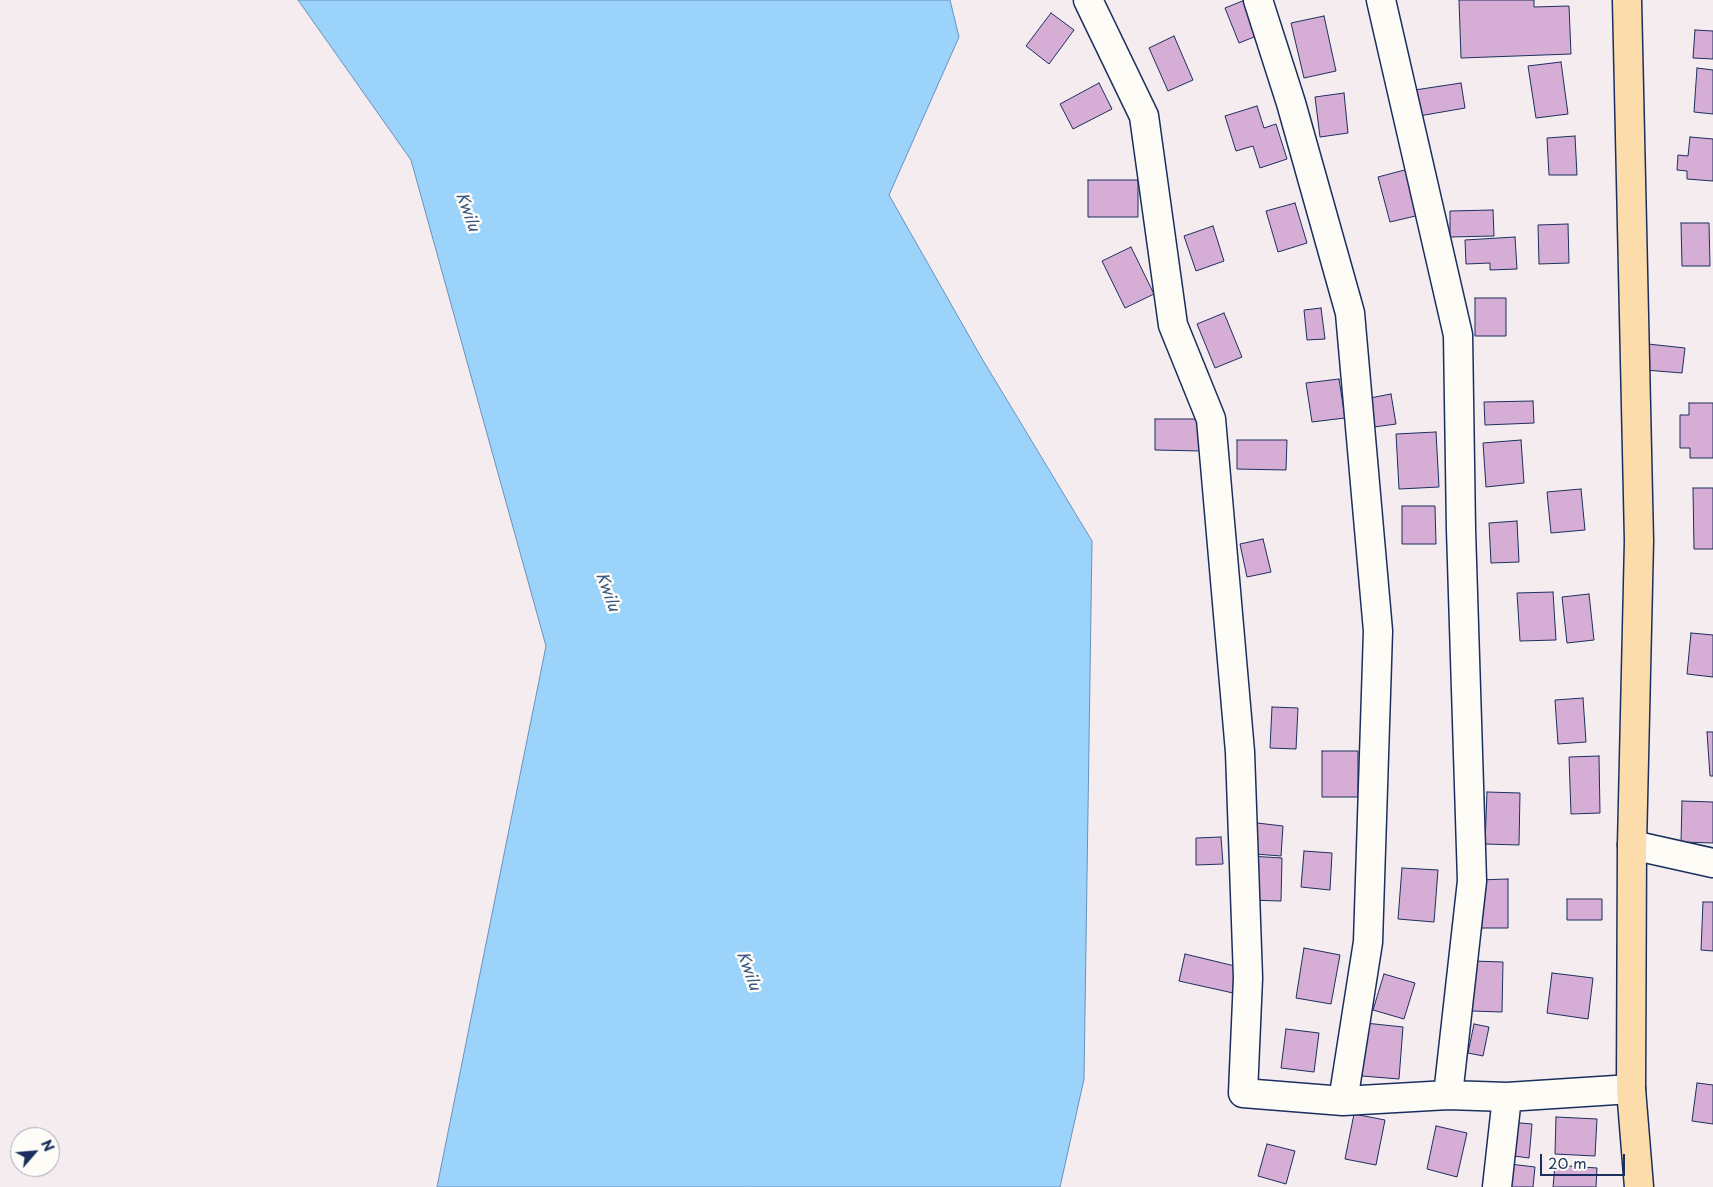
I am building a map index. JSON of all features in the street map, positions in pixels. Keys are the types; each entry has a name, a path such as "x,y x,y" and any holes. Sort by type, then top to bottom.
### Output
{"highway":[{"path":"1627,0 1639,541 1632,845 1631,1089 1639,1187"}],"street":[{"path":"1088,0 1144,116 1173,325 1211,419 1240,752 1248,978 1243,1093 1343,1101 1448,1095 1507,1097 1631,1089"},
{"path":"1258,0 1291,103 1350,313 1378,631 1368,942 1343,1101"},
{"path":"1381,0 1458,335 1461,540 1472,881 1448,1095"},
{"path":"1632,845 1713,863"},
{"path":"1497,1187 1507,1097"}],"water":[{"name":"Kwilu","path":"298,0 950,0 959,37 889,195 981,357 1092,541 1084,1079 1060,1187 437,1187 546,646 411,160"}],"building":[{"path":"1245,0 1264,33 1239,43 1225,8"},
{"path":"1459,0 1534,0 1534,7 1569,6 1571,54 1461,58"},
{"path":"1051,13 1074,30 1049,64 1026,46"},
{"path":"1324,16 1336,71 1304,78 1291,23"},
{"path":"1695,30 1713,31 1713,59 1693,58"},
{"path":"1174,36 1193,80 1168,91 1149,48"},
{"path":"1561,62 1568,114 1536,118 1528,66"},
{"path":"1697,68 1713,70 1713,114 1694,112"},
{"path":"1099,83 1112,109 1073,129 1060,104"},
{"path":"1461,83 1465,108 1419,116 1415,90"},
{"path":"1344,93 1348,133 1320,137 1315,97"},
{"path":"1257,106 1264,128 1276,124 1287,159 1260,168 1253,146 1236,151 1225,116"},
{"path":"1575,136 1577,175 1549,175 1547,138"},
{"path":"1690,137 1713,139 1713,181 1687,179 1687,171 1677,170 1678,155 1688,156"},
{"path":"1412,168 1424,214 1390,222 1378,177"},
{"path":"1088,180 1138,180 1138,217 1088,217"},
{"path":"1295,203 1307,243 1278,252 1266,211"},
{"path":"1493,210 1494,236 1450,237 1450,211"},
{"path":"1681,223 1709,223 1710,266 1682,266"},
{"path":"1568,224 1569,263 1539,264 1538,225"},
{"path":"1213,226 1224,261 1196,271 1184,236"},
{"path":"1515,237 1517,269 1490,270 1490,263 1466,264 1465,240"},
{"path":"1131,247 1154,294 1125,308 1102,261"},
{"path":"1475,298 1506,298 1506,336 1475,336"},
{"path":"1321,308 1325,339 1307,340 1304,310"},
{"path":"1224,313 1242,357 1215,368 1197,324"},
{"path":"1648,344 1685,348 1682,373 1645,370"},
{"path":"1339,379 1345,418 1312,422 1306,383"},
{"path":"1391,394 1396,424 1374,427 1370,398"},
{"path":"1533,401 1534,423 1485,425 1484,402"},
{"path":"1689,403 1713,403 1713,458 1690,458 1690,448 1680,448 1680,415 1689,415"},
{"path":"1155,419 1202,419 1202,451 1155,450"},
{"path":"1436,432 1439,487 1399,489 1396,434"},
{"path":"1237,440 1287,440 1286,470 1237,469"},
{"path":"1521,440 1524,483 1486,487 1483,443"},
{"path":"1693,488 1713,488 1713,549 1694,549"},
{"path":"1581,489 1585,530 1551,533 1547,492"},
{"path":"1402,506 1435,506 1436,544 1402,544"},
{"path":"1517,521 1519,562 1491,563 1489,523"},
{"path":"1263,539 1271,572 1247,577 1240,544"},
{"path":"1553,592 1556,640 1520,641 1517,593"},
{"path":"1589,594 1594,640 1567,643 1562,597"},
{"path":"1691,633 1713,635 1713,677 1687,674"},
{"path":"1583,698 1586,742 1558,744 1555,700"},
{"path":"1272,707 1298,708 1296,749 1270,748"},
{"path":"1707,732 1713,732 1713,776 1710,776"},
{"path":"1322,751 1358,751 1358,797 1322,797"},
{"path":"1599,756 1600,813 1571,814 1569,757"},
{"path":"1487,792 1520,793 1519,845 1485,844"},
{"path":"1682,801 1713,802 1713,843 1681,842"},
{"path":"1257,823 1283,826 1281,856 1255,854"},
{"path":"1221,837 1223,864 1196,865 1196,838"},
{"path":"1304,851 1332,853 1330,890 1301,887"},
{"path":"1249,856 1282,858 1281,901 1248,900"},
{"path":"1402,868 1438,870 1434,922 1398,919"},
{"path":"1508,879 1508,928 1479,928 1477,880"},
{"path":"1567,899 1602,899 1602,920 1567,920"},
{"path":"1703,902 1713,902 1713,951 1701,950"},
{"path":"1304,948 1340,955 1331,1004 1296,998"},
{"path":"1185,954 1239,967 1233,993 1179,981"},
{"path":"1473,961 1503,962 1502,1012 1472,1011"},
{"path":"1552,973 1593,978 1588,1019 1547,1013"},
{"path":"1384,974 1415,983 1404,1019 1373,1010"},
{"path":"1365,1023 1403,1027 1399,1079 1362,1076"},
{"path":"1474,1024 1489,1027 1483,1056 1468,1053"},
{"path":"1286,1029 1319,1033 1314,1072 1281,1068"},
{"path":"1697,1083 1713,1085 1713,1124 1692,1121"},
{"path":"1354,1114 1385,1120 1376,1165 1345,1159"},
{"path":"1556,1117 1597,1119 1595,1156 1555,1154"},
{"path":"1509,1122 1532,1124 1529,1158 1506,1155"},
{"path":"1436,1126 1467,1133 1457,1177 1427,1169"},
{"path":"1267,1144 1295,1151 1286,1184 1258,1176"},
{"path":"1510,1164 1535,1167 1533,1187 1508,1187"},
{"path":"1555,1165 1597,1168 1596,1187 1553,1187"}]}
